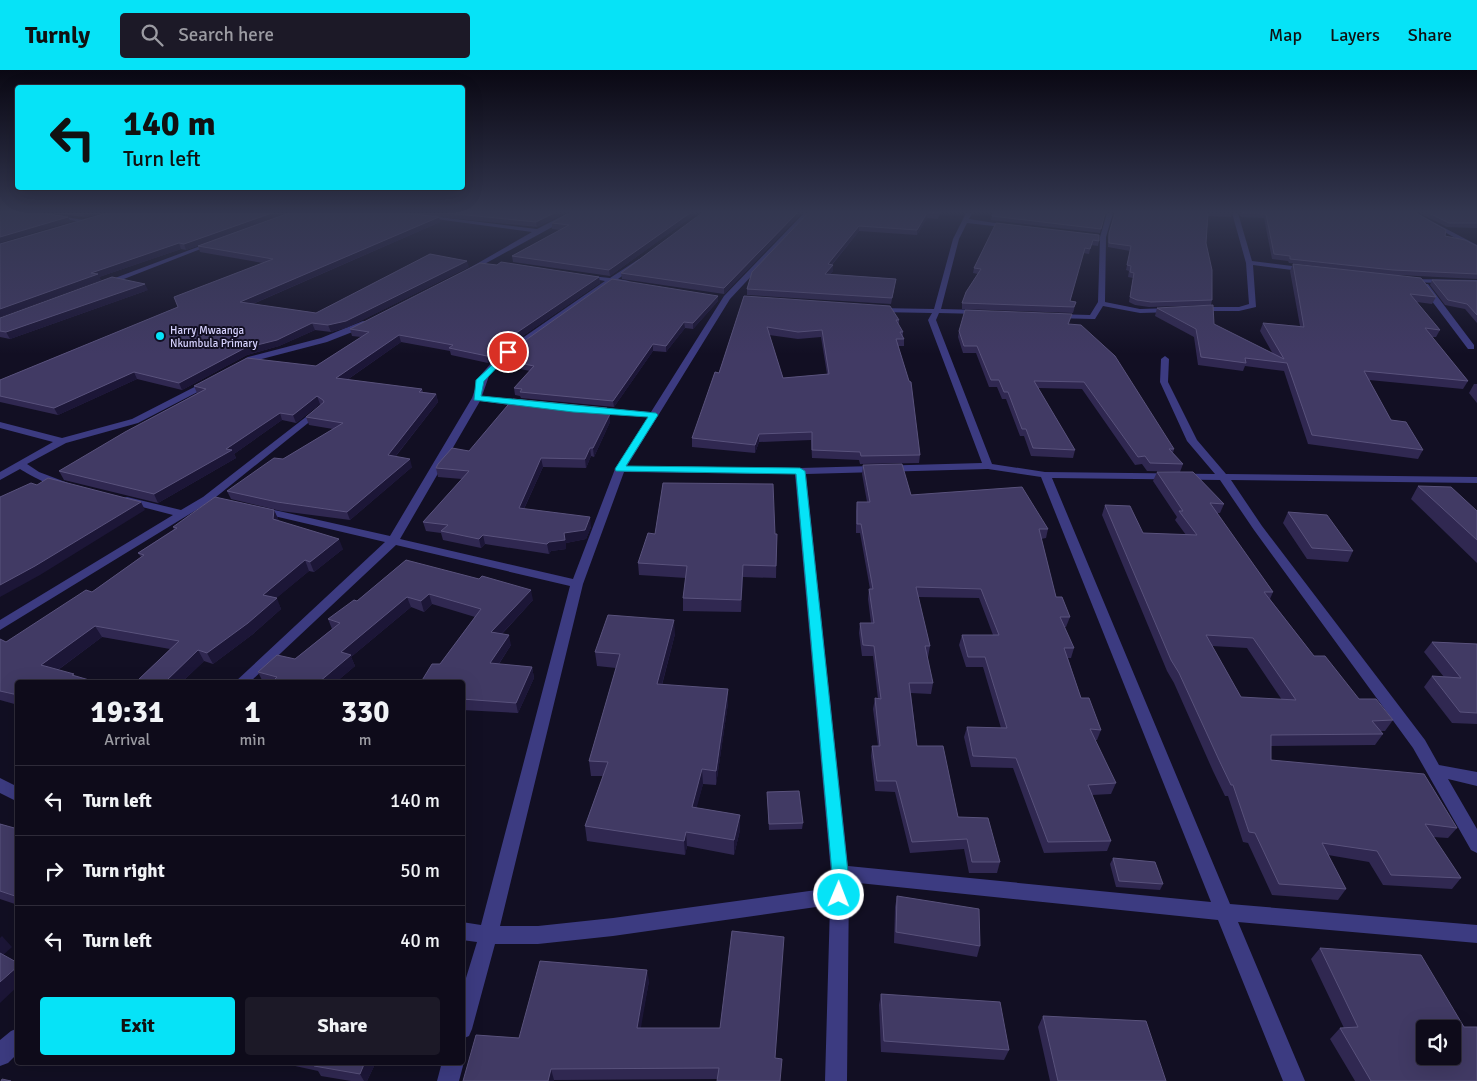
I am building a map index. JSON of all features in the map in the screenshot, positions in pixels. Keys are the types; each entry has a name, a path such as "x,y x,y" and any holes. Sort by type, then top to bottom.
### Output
{"street":[{"path":"93,288 168,260"},
{"path":"461,275 489,260"},
{"path":"244,680 392,542 477,398 480,380 508,352 640,260"},
{"path":"465,1018 488,936 577,584 620,469 726,298 762,260"},
{"path":"950,260 937,310 932,320 988,466"},
{"path":"1047,315 1092,317 1102,304 1103,260"},
{"path":"486,262 496,264"},
{"path":"1188,309 1239,309 1253,305 1249,263 1315,271"},
{"path":"572,274 640,284"},
{"path":"1402,280 1477,282"},
{"path":"1422,282 1471,347"},
{"path":"1102,304 1123,310 1179,310"},
{"path":"869,309 987,312"},
{"path":"0,477 62,441 134,421 251,359 352,331 376,318"},
{"path":"1165,359 1164,382 1192,441 1223,478 1419,744 1477,845"},
{"path":"477,398 534,405"},
{"path":"0,626 207,499 320,409"},
{"path":"582,410 653,415"},
{"path":"0,425 62,441"},
{"path":"20,464 60,484 78,488"},
{"path":"620,469 800,471 988,466 1045,476 1477,480"},
{"path":"800,471 840,873 836,1081"},
{"path":"1045,476 1114,651 1225,912 1294,1081"},
{"path":"114,497 183,514"},
{"path":"207,499 226,503"},
{"path":"245,507 351,530 392,542 577,584"},
{"path":"1433,770 1477,778"},
{"path":"0,785 15,793"},
{"path":"840,873 1225,912 1477,934"},
{"path":"465,932 488,936 548,934 692,917 839,895"},
{"path":"0,1055 15,1041"},
{"path":"448,1081 452,1065"}],"building":[{"path":"0,260 129,260 91,273 98,274 0,309"},
{"path":"270,260 338,260 240,302 316,313 418,260 467,261 346,321 328,325 312,323 277,340 245,348 179,383 134,372 54,408 0,396 0,380 178,307 174,297"},
{"path":"541,260 623,260 609,270"},
{"path":"638,260 751,260 724,288 621,273"},
{"path":"763,260 831,260 828,264 833,265 825,274 896,279 892,298 747,289 752,272"},
{"path":"978,260 1082,260 1070,301 1076,302 1074,307 962,303 966,292 981,269 974,268"},
{"path":"1128,260 1210,260 1212,270 1212,300 1151,302 1137,300 1130,297 1134,273 1130,272 1131,266 1127,265"},
{"path":"1301,260 1477,260 1477,274 1393,270"},
{"path":"501,262 599,277 494,348 487,356 449,348 453,345 399,335 336,378 422,389 419,392 436,394 388,455 410,459 347,512 277,502 227,491 274,458 283,459 343,423 306,417 324,402 317,396 293,415 280,413 226,449 232,450 154,494 59,471 125,432 206,389 194,386 247,358 316,366 369,332 350,329 480,263 497,265"},
{"path":"1293,264 1421,278 1436,297 1410,294 1440,330 1425,328 1468,381 1364,371 1391,420 1406,422 1423,450 1312,435 1287,363 1245,358 1246,363 1201,357 1196,329 1157,308 1213,305 1214,324 1284,359 1263,323 1304,327"},
{"path":"112,277 145,284 6,332 0,331 0,318"},
{"path":"612,279 718,296 693,323 684,322 666,346 653,344 613,401 520,392 522,389 514,388 534,366 499,359"},
{"path":"1432,280 1477,281 1477,315 1467,304 1448,300"},
{"path":"744,296 890,306 899,320 896,320 903,332 900,332 904,339 896,339 909,381 911,382 920,455 861,456 860,452 812,450 812,432 759,434 755,445 692,438 715,372 719,373","holes":["767,327 798,332 822,330 829,374 783,378"]},
{"path":"965,310 1072,314 1068,324 1081,325 1115,356 1174,449 1169,449 1183,464 1150,463 1145,456 1138,457 1084,382 1034,381 1075,450 1033,448 1026,429 1022,429 1008,392 1004,392 999,380 991,380 977,346 964,346 959,331"},
{"path":"513,399 607,408 603,413 610,414 593,448 590,448 585,459 541,458 519,508 590,517 585,530 564,533 565,540 549,542 547,544 483,535 479,539 441,531 448,525 423,522 469,471 436,468 438,464 452,448 469,451"},
{"path":"902,464 911,495 1022,487 1048,529 1039,529 1056,597 1062,597 1070,617 1060,617 1074,648 1064,648 1081,698 1089,698 1101,730 1090,729 1116,783 1088,785 1111,841 1048,842 1016,758 973,756 967,727 1007,728 985,657 968,657 962,635 999,635 981,589 916,587 930,646 925,646 933,683 909,683 917,746 943,746 958,817 988,818 1000,862 972,862 967,839 912,842 896,781 877,781 872,746 880,746 875,698 881,699 874,646 863,645 860,623 874,623 869,589 873,589 861,524 857,524 857,502 870,502 863,465"},
{"path":"1157,472 1193,472 1224,504 1210,503 1273,592 1264,592 1314,656 1325,656 1359,699 1376,699 1393,720 1372,721 1383,734 1271,735 1271,760 1424,774 1457,828 1425,824 1461,878 1391,875 1377,851 1322,843 1346,889 1279,884 1255,833 1249,832 1233,785 1231,785 1179,673 1171,660 1105,505 1130,506 1143,533 1197,535 1179,511 1183,511","holes":["1206,635 1253,638 1296,700 1241,697"]},
{"path":"48,478 141,502 0,585 0,497 31,483 37,485"},
{"path":"663,483 773,484 775,534 777,534 776,566 743,565 741,600 683,598 687,566 638,563 648,533 655,534"},
{"path":"1418,486 1451,487 1477,511 1477,540"},
{"path":"215,497 274,510 273,519 339,539 310,562 305,560 263,595 277,598 248,623 207,653 198,650 167,680 139,679 179,641 95,626 41,665 89,680 15,680 15,694 0,691 0,639 6,642 86,590 92,592 144,555 138,553 177,528 173,527"},
{"path":"1288,512 1327,515 1353,551 1312,548"},
{"path":"406,560 479,579 482,576 531,590 491,632 509,635 490,663 532,667 516,703 465,699 465,680 422,680 432,664 440,664 481,609 429,594 421,601 407,597 341,652 351,655 321,680 274,680 277,677 258,672 277,655 295,659 340,623 328,619 354,600 357,601"},
{"path":"608,615 674,620 657,684 728,689 716,771 702,769 692,807 740,815 734,840 686,832 684,841 585,826 608,762 589,761 620,654 595,652"},
{"path":"1432,642 1477,644 1477,713 1460,712 1432,676 1461,678"},
{"path":"799,791 803,823 769,824 767,792"},
{"path":"0,824 15,828 15,896 0,891"},
{"path":"1113,858 1155,862 1163,884 1119,881"},
{"path":"897,896 979,909 980,946 896,932"},
{"path":"732,931 784,937 775,1058 782,1059 780,1081 717,1081 719,1068 551,1069 548,1081 463,1081 476,1035 519,1038 540,961 647,970 637,1028 720,1028"},
{"path":"1320,948 1421,955 1460,1020 1416,1020 1416,1065 1461,1065 1461,1022 1464,1027 1477,1027 1477,1081 1371,1081 1340,1028 1358,1027"},
{"path":"0,953 15,961 15,969 0,982"},
{"path":"881,994 1000,1002 1009,1050 884,1041"},
{"path":"1043,1016 1146,1021 1166,1081 1058,1081"},
{"path":"314,1065 364,1065 360,1074"}],"place":[{"name":"Harry Mwaanga Nkumbula Primary","path":"160,336"}],"route":[{"path":"508,352 480,380 477,398 573,409 653,415 620,469 800,471 840,873 839,895"}]}
